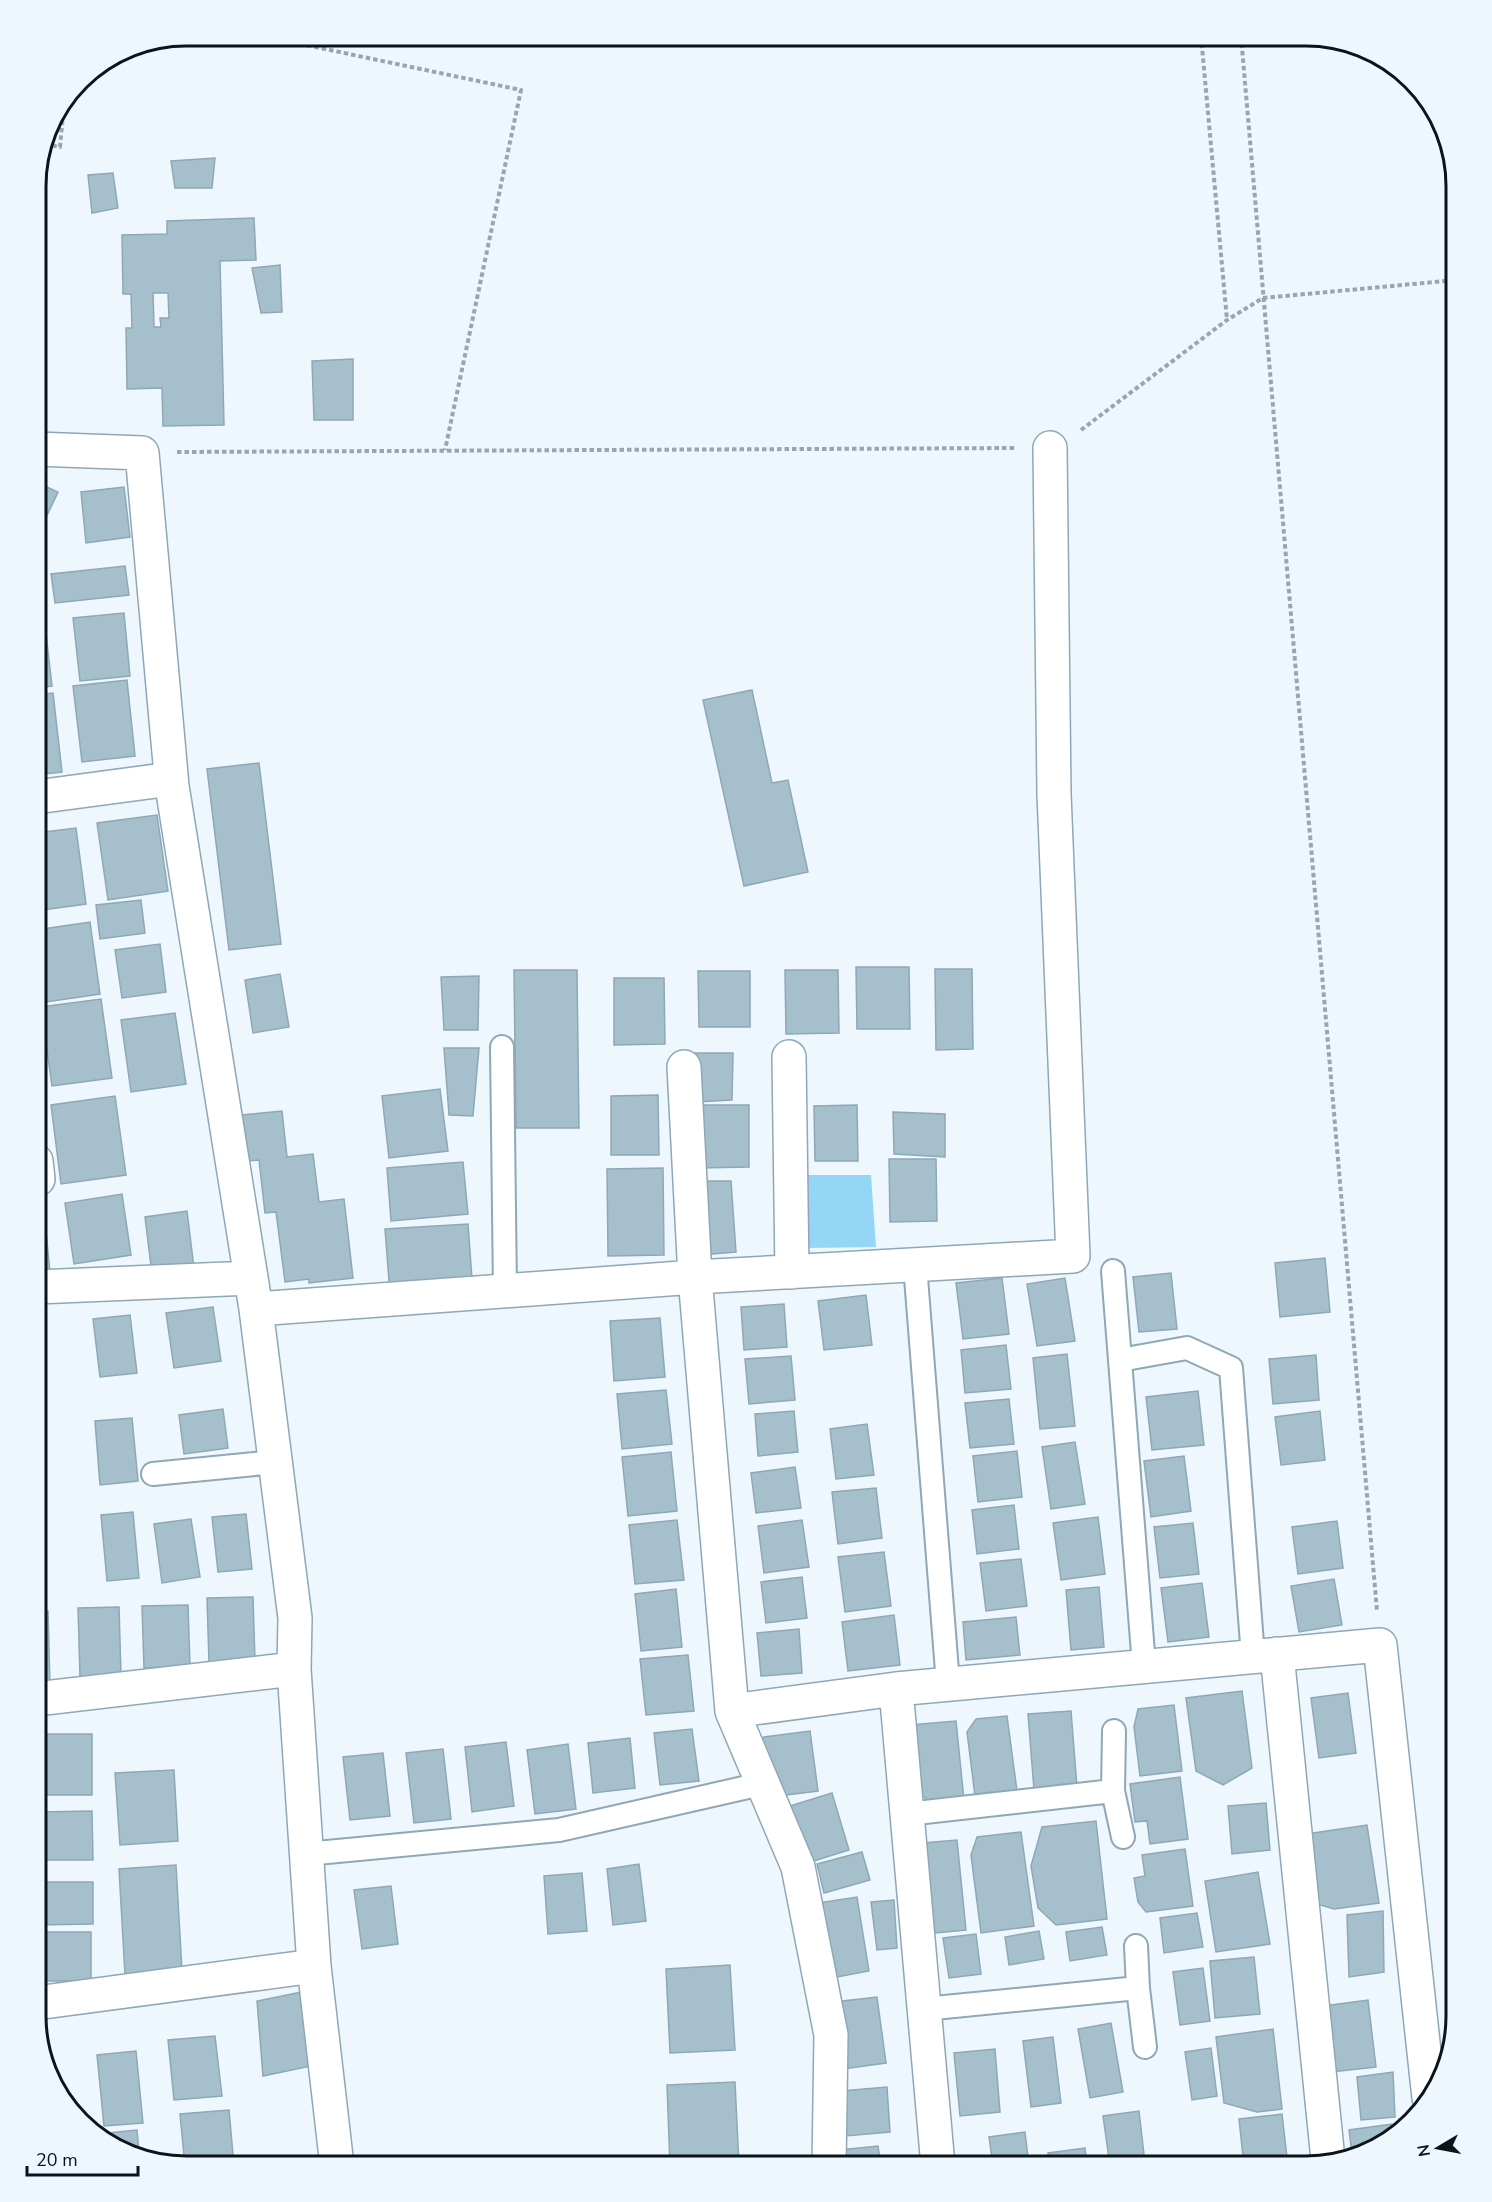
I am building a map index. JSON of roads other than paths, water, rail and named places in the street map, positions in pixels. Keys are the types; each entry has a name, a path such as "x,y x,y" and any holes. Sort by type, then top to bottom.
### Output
{"street":[{"path":"256,1309 694,1277 1073,1256 1054,794 1050,448"},
{"path":"47,449 142,453 171,779 256,1309 295,1618 294,1669 314,1965 336,2155"},
{"path":"47,796 171,779"},
{"path":"789,1057 792,1272"},
{"path":"684,1067 694,1277 732,1711 798,1867 831,2036 829,2156"},
{"path":"46,1287 251,1278"},
{"path":"732,1711 896,1689 1380,1645 1428,2085"},
{"path":"1265,1656 1327,2153"},
{"path":"46,1698 294,1669"},
{"path":"896,1689 937,2156"},
{"path":"46,2002 314,1965"}],"lane":[{"path":"502,1047 505,1291"},
{"path":"915,1265 948,1684"},
{"path":"1113,1271 1144,1666"},
{"path":"1120,1360 1187,1348 1231,1368 1265,1656"},
{"path":"153,1474 275,1462"},
{"path":"1114,1731 1113,1791 1123,1837"},
{"path":"306,1854 559,1830 762,1784"},
{"path":"907,1814 1113,1791"},
{"path":"1136,1946 1138,1988 1146,2047"},
{"path":"924,2009 1138,1988"}]}
